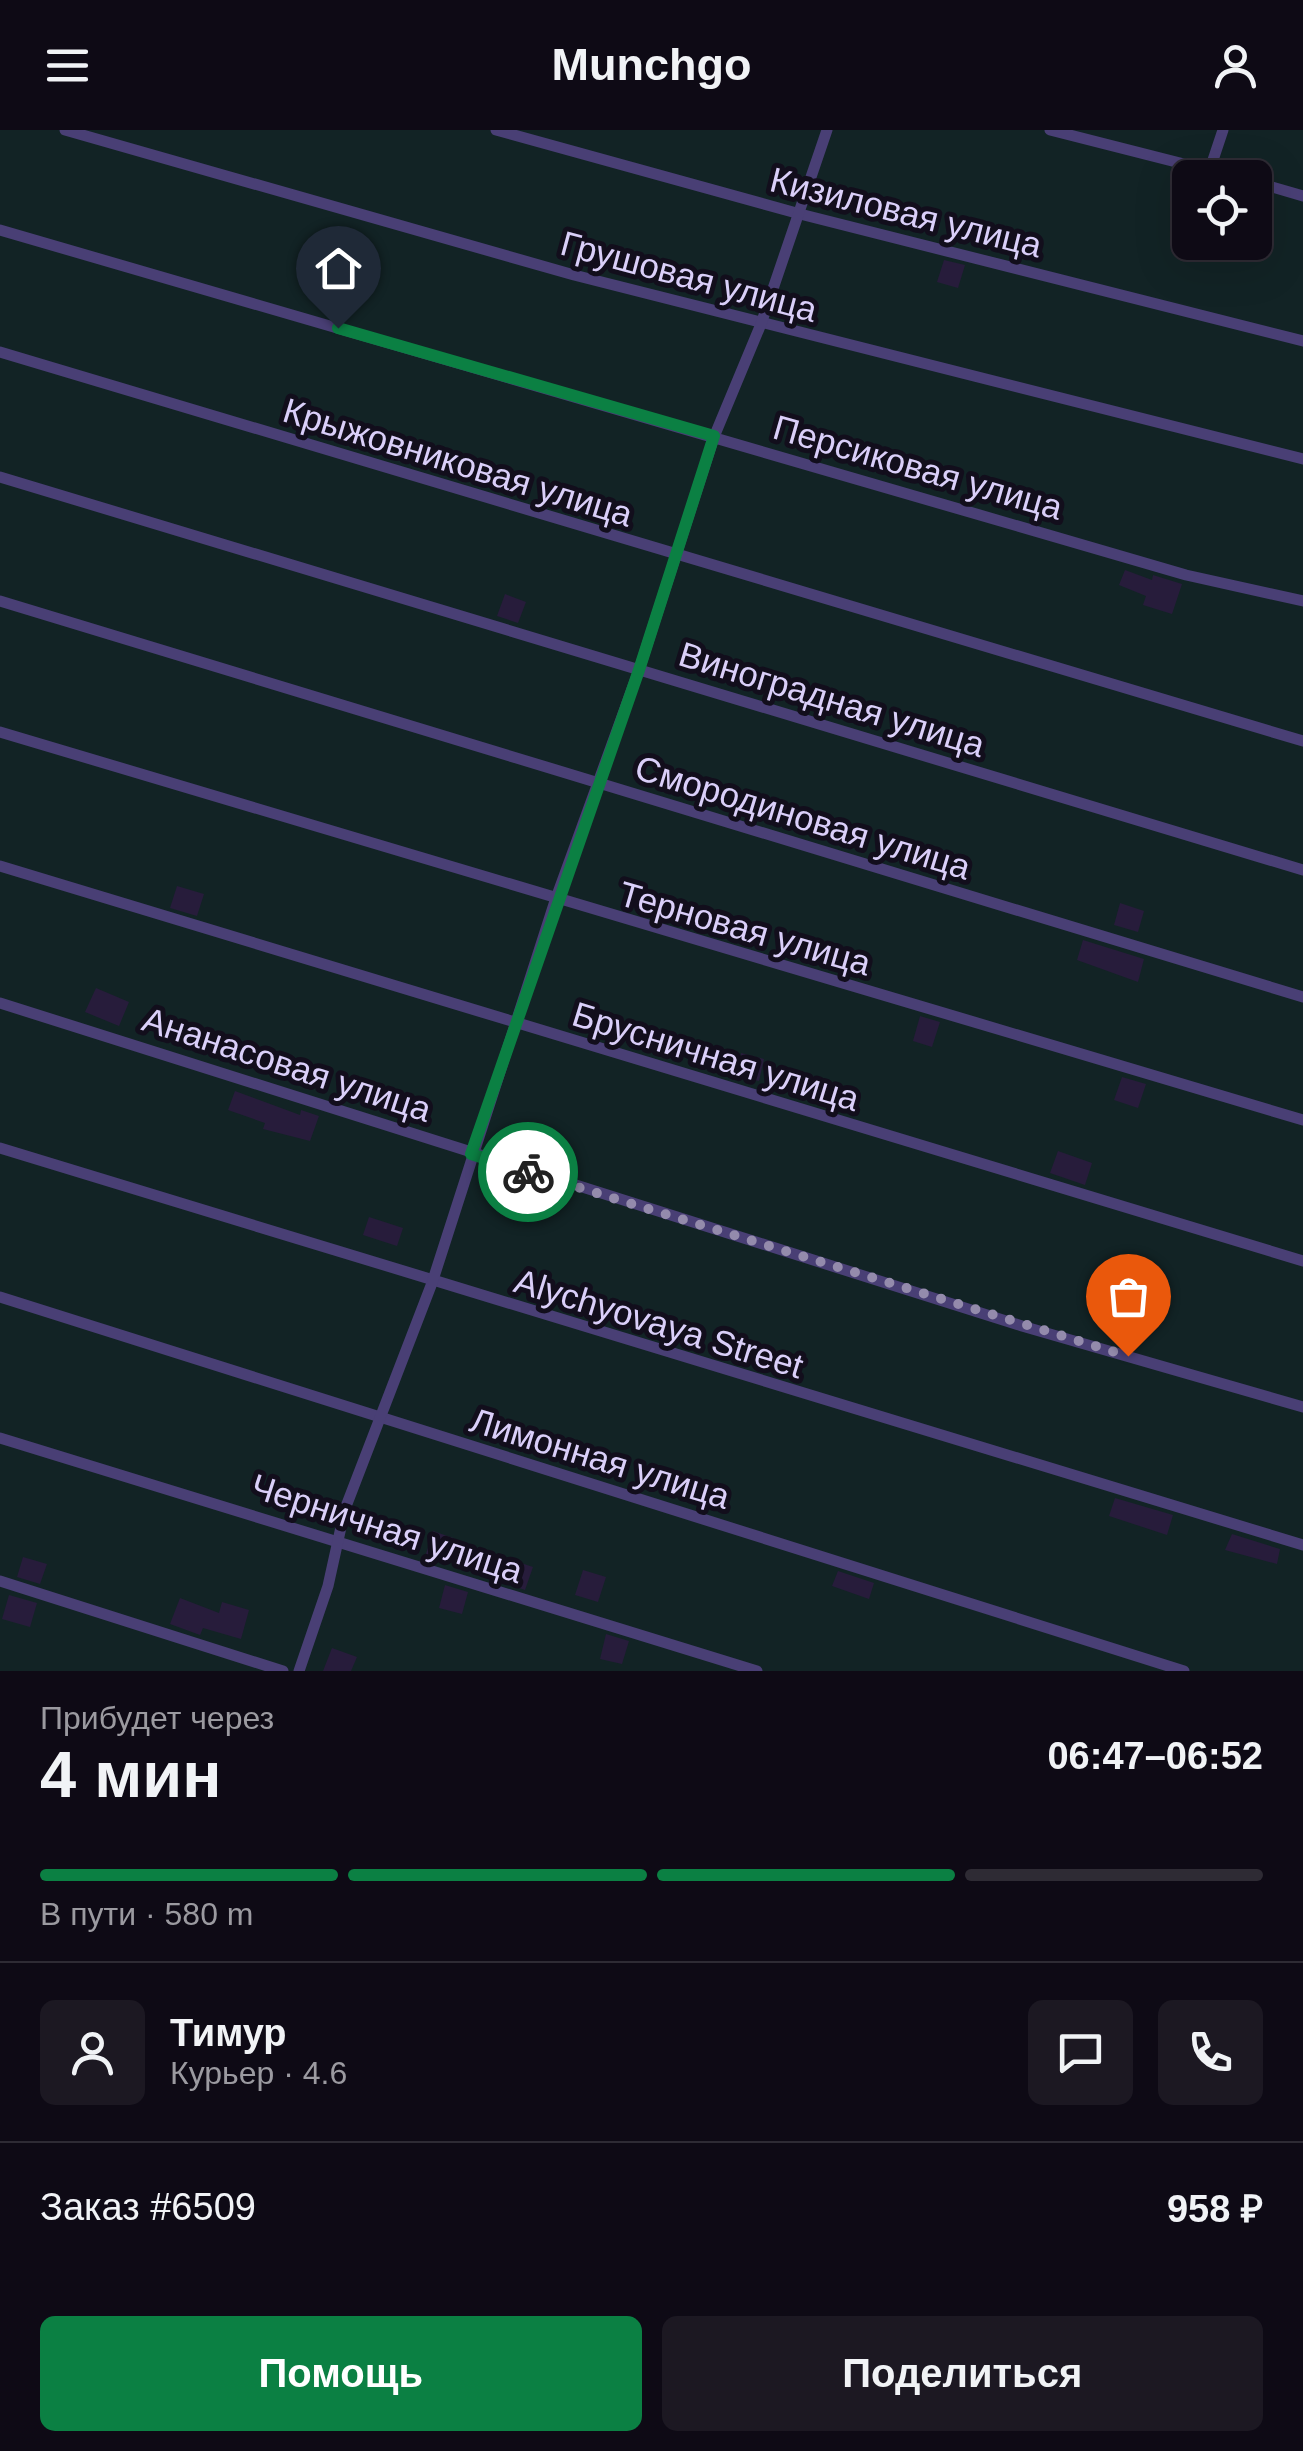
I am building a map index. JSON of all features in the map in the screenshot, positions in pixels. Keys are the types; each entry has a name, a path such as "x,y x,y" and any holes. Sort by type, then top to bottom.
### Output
{"street":[{"name":"Грушовая улица","path":"65,130 761,324 1303,459"},
{"name":"Кизиловая улица","path":"496,130 800,214 1303,342"},
{"path":"299,1671 328,1586 335,1539 432,1283 514,1024 639,670 714,436 761,324 828,130"},
{"path":"1050,130 1091,135 1178,160"},
{"path":"1213,160 1223,130"},
{"path":"1272,187 1303,196"},
{"name":"Персиковая улица","path":"0,230 1186,575 1303,601"},
{"name":"Крыжовниковая улица","path":"0,352 1303,742"},
{"name":"Виноградная улица","path":"0,477 1303,870"},
{"name":"Смородиновая улица","path":"0,600 1303,997"},
{"name":"Терновая улица","path":"0,732 555,901 1303,1120"},
{"name":"Брусничная улица","path":"0,866 1303,1261"},
{"name":"Ананасовая улица","path":"0,1003 1022,1326 1303,1407"},
{"name":"Alychyovaya Street","path":"0,1148 432,1283 1303,1545"},
{"name":"Лимонная улица","path":"0,1298 1184,1671"},
{"name":"Черничная улица","path":"0,1438 757,1671"},
{"path":"0,1581 283,1671"}],"shaded area":[{"path":"0,130 1303,130 1303,1671 0,1671"}],"building":[{"path":"944,260 965,265 958,288 937,282"},
{"path":"1125,570 1152,580 1153,575 1182,584 1172,614 1143,605 1146,596 1119,585"},
{"path":"505,594 526,602 518,623 497,616"},
{"path":"177,886 204,894 197,916 170,908"},
{"path":"1120,903 1144,911 1138,932 1114,925"},
{"path":"1083,940 1144,959 1138,982 1077,960"},
{"path":"96,988 129,1002 119,1026 85,1012"},
{"path":"920,1016 940,1022 932,1047 913,1041"},
{"path":"714,1052 740,1060 741,1053 764,1059 759,1081 708,1068"},
{"path":"1122,1077 1146,1084 1138,1108 1114,1100"},
{"path":"235,1091 300,1115 301,1110 319,1116 310,1141 263,1129 265,1123 228,1110"},
{"path":"1058,1151 1092,1163 1085,1185 1050,1173"},
{"path":"369,1217 403,1228 397,1246 363,1235"},
{"path":"1115,1498 1173,1515 1167,1535 1109,1516"},
{"path":"433,1531 456,1539 449,1561 426,1554"},
{"path":"1232,1534 1280,1549 1277,1564 1225,1550"},
{"path":"23,1557 47,1564 40,1584 17,1577"},
{"path":"506,1558 533,1567 525,1590 498,1581"},
{"path":"583,1570 606,1577 598,1602 575,1595"},
{"path":"838,1571 874,1583 869,1599 832,1586"},
{"path":"445,1585 468,1592 462,1614 439,1608"},
{"path":"9,1595 37,1603 30,1627 2,1619"},
{"path":"180,1598 219,1613 222,1602 249,1610 241,1639 203,1628 200,1635 170,1624"},
{"path":"606,1634 629,1641 622,1664 600,1659"},
{"path":"332,1648 357,1657 351,1671 323,1671"}],"way so far":[{"path":"528,1172 1128,1356"}],"route":[{"path":"338,328 714,436 639,670 555,901 471,1154 528,1172"}]}
